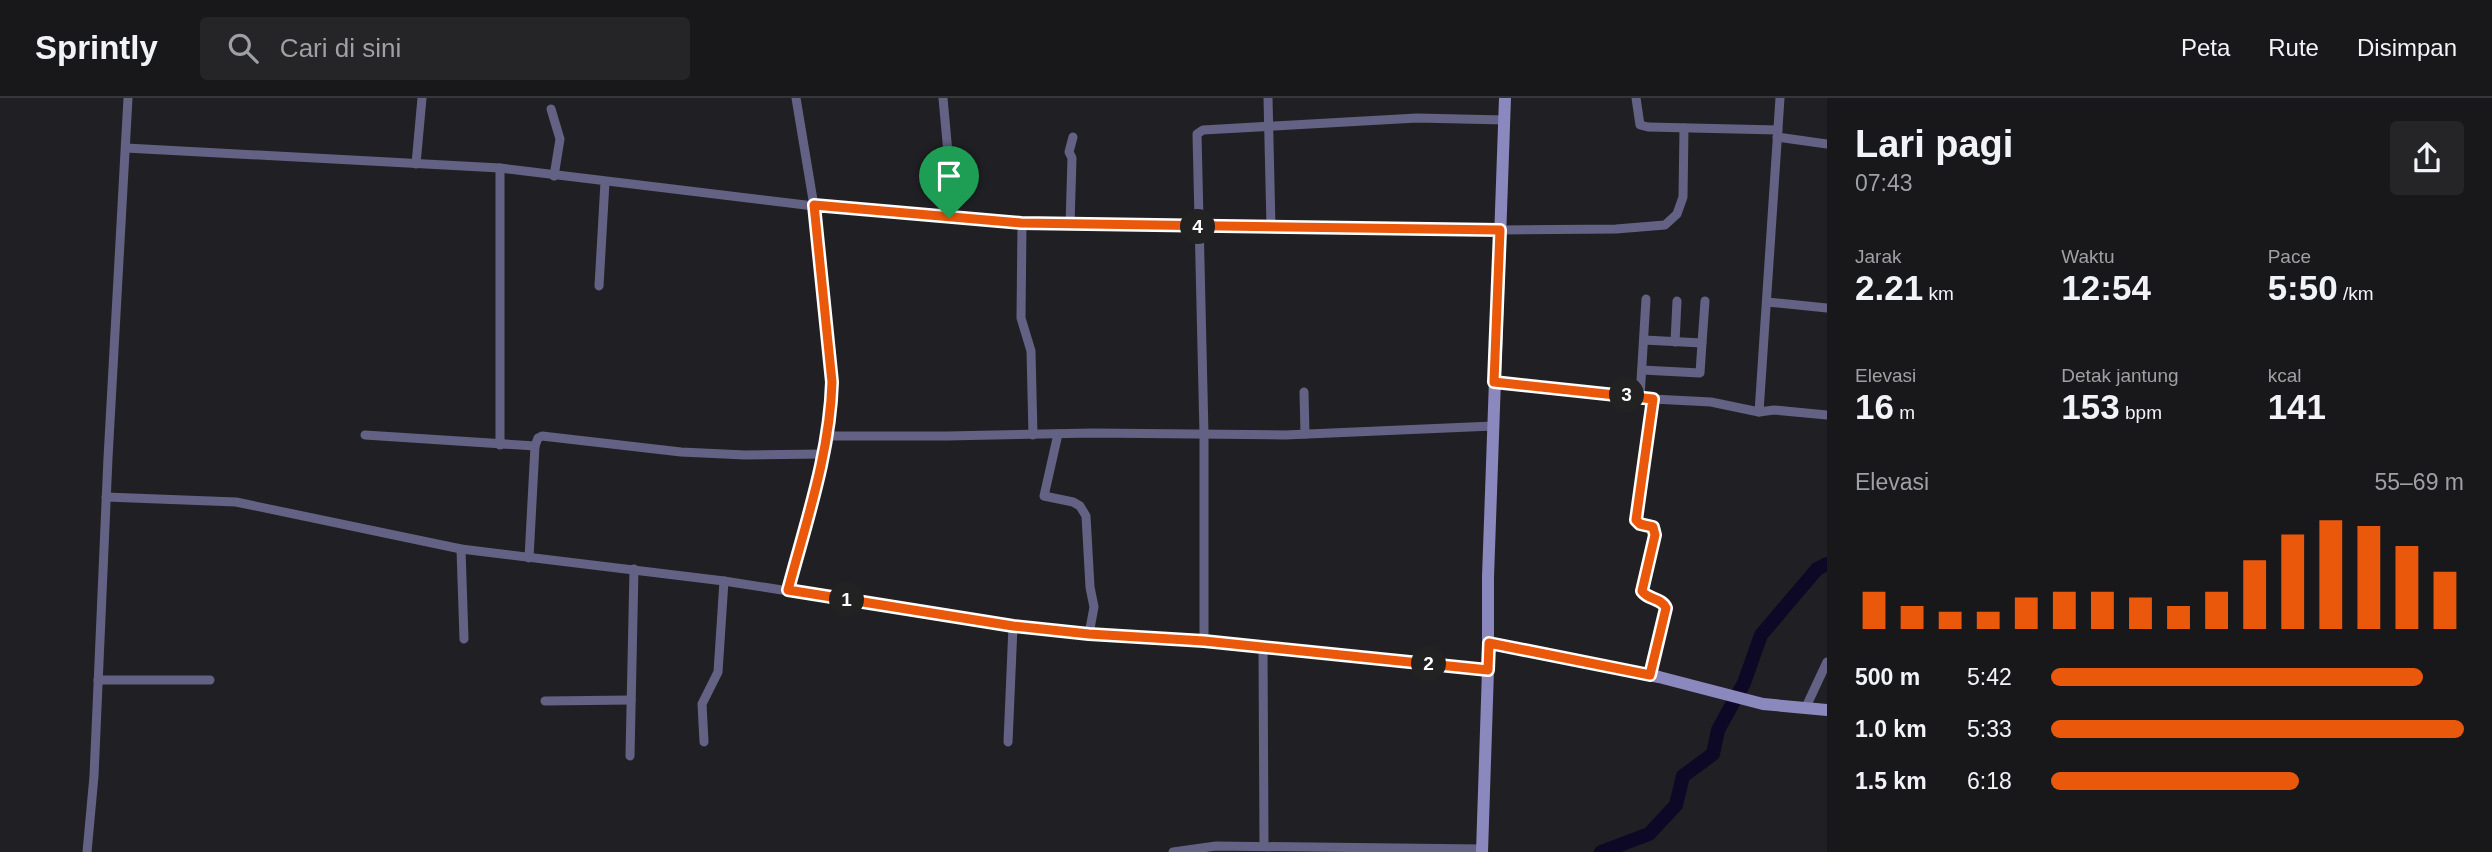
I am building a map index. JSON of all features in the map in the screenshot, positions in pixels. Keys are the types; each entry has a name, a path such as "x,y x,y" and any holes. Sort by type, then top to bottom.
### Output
{"street":[{"path":"87,852 94,776 128,98"},
{"path":"416,164 422,98"},
{"path":"788,590 828,436 832,382 814,205 796,98"},
{"path":"943,98 950,175 949,218"},
{"path":"1268,98 1272,227"},
{"path":"1173,852 1264,846 1482,850 1489,643 1488,577 1505,98"},
{"path":"1636,98 1640,125 1778,133 1827,144"},
{"path":"1759,412 1780,98"},
{"path":"551,109 560,139 554,176"},
{"path":"1204,641 1204,434 1197,134 1203,130 1417,118 1505,120"},
{"path":"126,148 500,168 605,183 1021,223 1198,228 1616,229 1665,225 1677,214 1684,197 1684,128"},
{"path":"1070,225 1072,158 1069,152 1073,137"},
{"path":"500,168 500,445"},
{"path":"599,286 605,183"},
{"path":"1021,223 1021,318 1031,351 1033,435"},
{"path":"1640,397 1647,299"},
{"path":"1675,342 1677,301"},
{"path":"1642,370 1700,373 1705,301"},
{"path":"1767,302 1827,308"},
{"path":"1644,340 1702,343"},
{"path":"1494,382 1653,399 1711,402 1759,412 1774,410 1827,415"},
{"path":"1304,391 1305,434"},
{"path":"1650,675 1666,608 1663,603 1642,591 1655,535 1653,527 1640,524 1636,520 1653,399"},
{"path":"828,436 1305,434 1493,426"},
{"path":"1058,434 1044,496 1073,502 1080,506 1086,516 1090,587 1094,607 1089,634"},
{"path":"365,435 414,436 535,446"},
{"path":"528,558 535,446 538,438 547,436 681,452 824,454"},
{"path":"106,497 236,502 461,549 724,581 1013,626 1264,646 1488,670"},
{"path":"461,549 464,639"},
{"path":"630,755 634,569"},
{"path":"704,742 702,704 718,672 724,581"},
{"path":"1008,742 1013,626"},
{"path":"1489,643 1650,675 1745,700 1827,710"},
{"path":"1264,646 1264,846"},
{"path":"1805,709 1827,662"},
{"path":"98,680 210,680"},
{"path":"545,701 631,700"}],"waterway":[{"path":"1601,852 1649,834 1676,805 1683,776 1713,754 1718,730 1744,683 1761,635 1817,569 1827,564"}],"route":[{"path":"814,205 949,218 1070,225 1198,228 1500,230 1494,382 1653,399 1636,520 1637,523 1655,529 1642,591 1663,603 1666,608 1650,675 1489,643 1488,670 1264,646 1013,626 788,590 824,454 831,408 832,382 814,205"}]}
